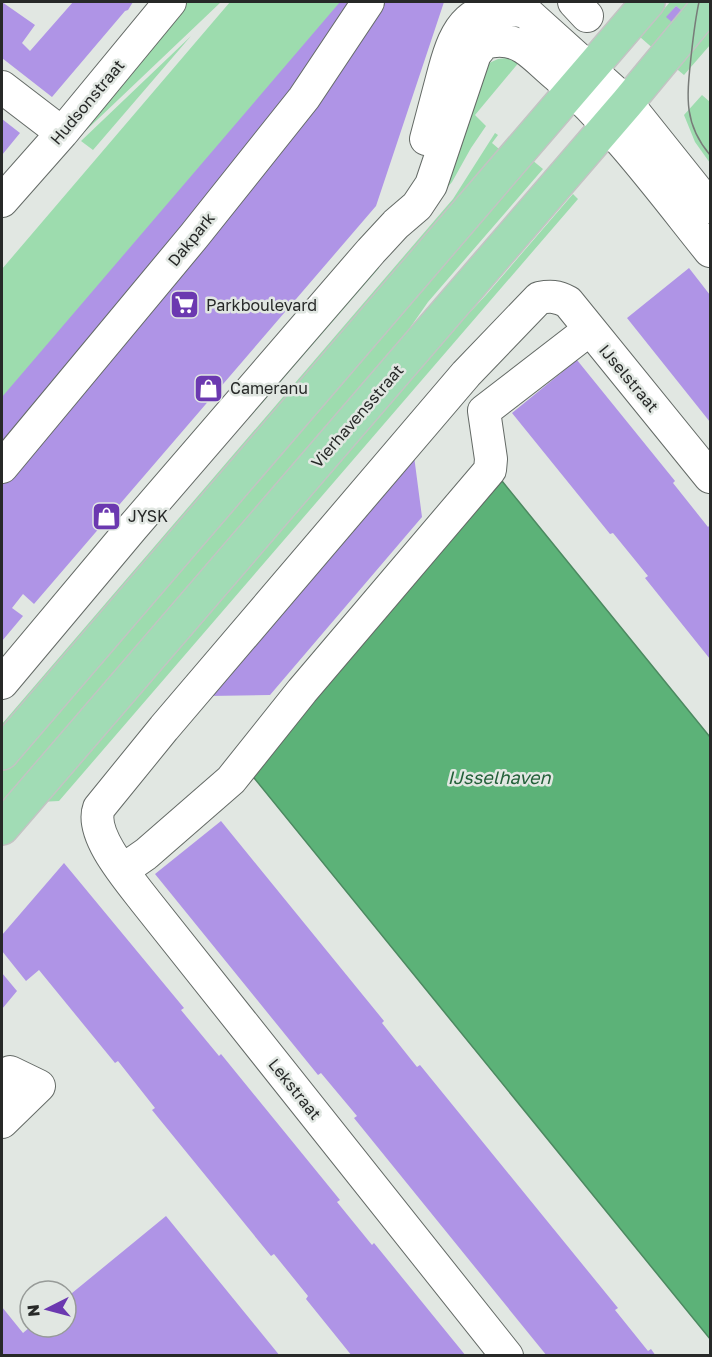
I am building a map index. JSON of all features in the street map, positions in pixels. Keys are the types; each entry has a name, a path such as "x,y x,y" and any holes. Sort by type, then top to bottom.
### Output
{"main road":[{"path":"2,753 648,2"},
{"name":"Vierhavensstraat","path":"2,828 618,114 711,3"}],"street":[{"name":"Hudsonstraat","path":"2,201 62,133 170,2"},
{"name":"Dakpark","path":"2,467 194,237 304,98 368,2"},
{"path":"486,2 489,41"},
{"path":"396,224 413,187 458,27 464,16 486,2 507,3 526,12 581,80 711,207"},
{"path":"2,683 122,520 396,224 417,206 431,185 475,54 481,45 489,41 509,42 525,48 581,80"},
{"path":"2,87 62,133"},
{"path":"618,114 711,251"},
{"name":"IJselstraat","path":"97,814 99,808 164,728 435,410 539,298 559,297 568,302 711,477"},
{"path":"123,870 146,854 231,780 302,691 490,470 491,459 484,411 589,330"},
{"name":"Lekstraat","path":"97,814 100,832 146,902 507,1356"},
{"path":"2,1085 10,1072 39,1086 2,1122"}],"shaded area":[{"path":"181,2 221,2 78,138"},
{"path":"230,2 355,2 2,444 2,269"},
{"path":"670,2 699,2 687,15 676,6 667,17 677,27 656,51 640,37"},
{"path":"710,20 710,45 684,75 672,65"},
{"path":"191,36 93,150 81,141"},
{"path":"507,58 520,61 475,115 486,126 452,182 385,258 487,64"},
{"path":"702,95 710,102 710,163 695,142 684,115"},
{"path":"495,133 498,135 492,143 499,149 505,142 509,144 2,733 2,724 453,199"},
{"path":"526,155 543,169 428,302 375,378 2,813 2,766"},
{"path":"573,194 578,199 59,801 39,802 424,361 486,295"},
{"path":"378,265 379,268 248,418"}],"water":[{"name":"IJsselhaven","path":"502,481 710,737 710,1339 250,773"}],"building":[{"path":"2,2 35,25 22,43 30,51 73,2 133,2 52,97 2,58"},
{"name":"Parkboulevard","path":"340,2 444,2 376,206 34,604 23,594 12,608 23,616 2,641 2,397"},
{"path":"676,6 685,13 675,25 666,17"},
{"path":"2,119 20,133 2,155"},
{"path":"689,268 710,295 710,422 627,318"},
{"path":"577,360 675,481 673,483 708,527 710,525 710,659 645,578 648,576 613,533 610,534 512,413"},
{"path":"414,456 422,517 270,695 208,696"},
{"path":"221,821 384,1021 382,1023 417,1067 420,1065 618,1308 615,1310 648,1351 651,1349 656,1356 547,1356 354,1118 357,1116 321,1073 318,1075 155,874"},
{"path":"64,863 184,1008 181,1010 219,1056 221,1054 340,1200 337,1202 372,1245 374,1243 466,1356 352,1356 306,1299 308,1296 274,1254 271,1256 152,1110 155,1108 118,1061 115,1063 39,970 26,981 2,951 2,935"},
{"path":"2,973 17,991 2,1009"},
{"path":"166,1216 280,1356 2,1356 2,1307 18,1327 18,1339 78,1339 78,1288"}],"tram line":[{"path":"699,2 688,97 695,132 710,155"}],"place":[{"name":"Parkboulevard","path":"185,305"},
{"name":"Cameranu","path":"209,388"},
{"name":"JYSK","path":"107,516"}]}
